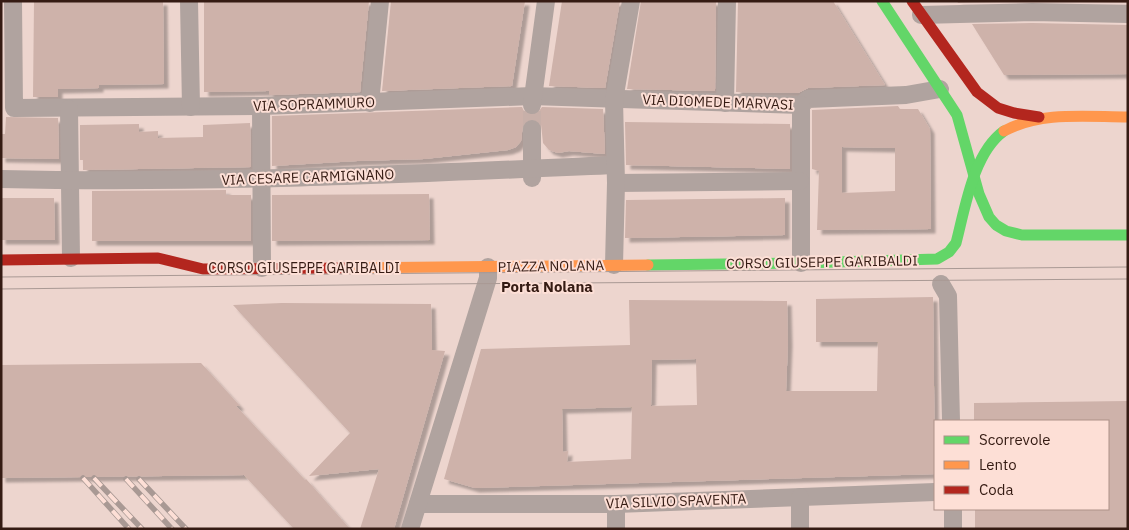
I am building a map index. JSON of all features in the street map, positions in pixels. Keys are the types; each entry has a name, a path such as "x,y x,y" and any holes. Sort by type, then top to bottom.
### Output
{"main road":[{"path":"882,1 957,116 979,194 989,218 996,225 1006,231 1022,236 1128,235"},
{"path":"916,8 977,92 998,108 1014,113 1047,118 1128,117"},
{"name":"CORSO GIUSEPPE GARIBALDI","path":"614,265 801,263 932,260 940,258 952,249 956,243 975,177 986,152 1004,131 1017,125 1047,118"},
{"path":"1086,236 1128,244"},
{"name":"CORSO GIUSEPPE GARIBALDI","path":"1,260 158,258 202,269 488,267"},
{"name":"PIAZZA NOLANA","path":"488,267 614,265"}],"street":[{"name":"VIA SOPRAMMURO","path":"13,1 14,108 68,109 614,100"},
{"path":"189,1 191,107"},
{"path":"370,103 380,1"},
{"path":"532,100 546,1"},
{"path":"614,265 616,183 614,100 631,1"},
{"path":"725,103 727,1"},
{"path":"916,8 1031,7 1128,14"},
{"name":"VIA DIOMEDE MARVASI","path":"614,100 801,105 808,98 906,95 940,89"},
{"path":"801,105 801,263"},
{"path":"261,106 262,268"},
{"path":"68,109 71,258"},
{"path":"532,129 532,173"},
{"name":"VIA CESARE CARMIGNANO","path":"1,179 70,181 261,180 425,174 532,173 615,165"},
{"path":"616,183 800,182"},
{"path":"410,529 488,278 488,267"},
{"path":"941,284 948,296 951,420"},
{"name":"VIA SILVIO SPAVENTA","path":"418,504 616,504 934,492"},
{"path":"800,497 800,529"},
{"path":"616,504 616,529"},
{"path":"953,510 953,529"}],"building":[{"path":"34,1 163,1 164,84 99,85 99,88 58,89 58,97 33,97"},
{"path":"204,1 369,1 360,92 269,95 269,91 204,92"},
{"path":"391,1 525,1 512,86 382,91"},
{"path":"562,1 620,1 605,88 549,86"},
{"path":"641,1 716,1 715,91 627,89"},
{"path":"738,1 833,1 885,85 808,88 798,93 736,92"},
{"path":"957,1 1032,1 958,3"},
{"path":"1032,1 1128,1 1128,3"},
{"path":"972,24 1128,25 1128,74 1004,75"},
{"path":"898,106 900,109 918,109 930,129 931,229 817,230 819,171 812,169 812,110","holes":["842,147 895,148 895,191 842,193"]},
{"path":"522,107 525,113 531,116 536,115 542,107 603,109 605,154 569,151 558,153 549,150 543,143 541,124 532,118 526,120 523,124 521,141 516,147 508,150 424,159 272,166 272,116"},
{"path":"6,117 58,118 59,159 1,158 1,134 5,134"},
{"path":"625,122 790,124 790,169 626,165"},
{"path":"250,123 251,167 83,170 83,160 80,160 80,125 139,124 139,132 158,131 158,138 203,137 203,125"},
{"path":"226,190 226,195 251,195 251,241 92,241 92,191"},
{"path":"429,194 430,240 272,241 272,195"},
{"path":"1,198 54,198 55,240 1,240"},
{"path":"785,198 785,235 625,238 626,200"},
{"path":"933,297 934,474 475,488 444,479 481,349 630,345 629,300 787,301 786,391 877,391 878,342 816,342 816,299","holes":["696,359 697,405 651,406 652,360","632,407 631,459 567,462 568,451 563,452 562,409"]},
{"path":"282,303 431,304 432,350 445,351 394,529 360,529 379,469 309,476 350,433 233,305"},
{"path":"201,363 240,406 236,406 306,479 350,529 294,529 244,475 1,478 1,365"},
{"path":"1128,401 1128,529 975,529 975,510 1109,510 1109,420 974,420 974,403"}],"tunnel":[{"path":"532,105 532,129"}],"tram line":[{"path":"1,277 1128,267"},
{"path":"1,289 1128,279"}],"railway":[{"path":"83,478 129,529"},
{"path":"94,478 142,529"},
{"path":"126,479 172,529"},
{"path":"139,479 186,529"}],"traffic: fast":[{"path":"882,1 957,115 979,194 989,217 996,225 1006,231 1022,235 1128,235"},
{"path":"648,265 937,259 949,252 956,243 967,198 978,167 993,141 1004,131"}],"traffic: slow":[{"path":"1004,131 1033,120 1064,116 1128,117"},
{"path":"346,268 648,265"}],"traffic: jam":[{"path":"912,1 977,92 998,108 1039,117"},
{"path":"1,260 158,258 203,269 346,268"}],"district":[{"name":"Porta Nolana","path":"547,287"}]}
